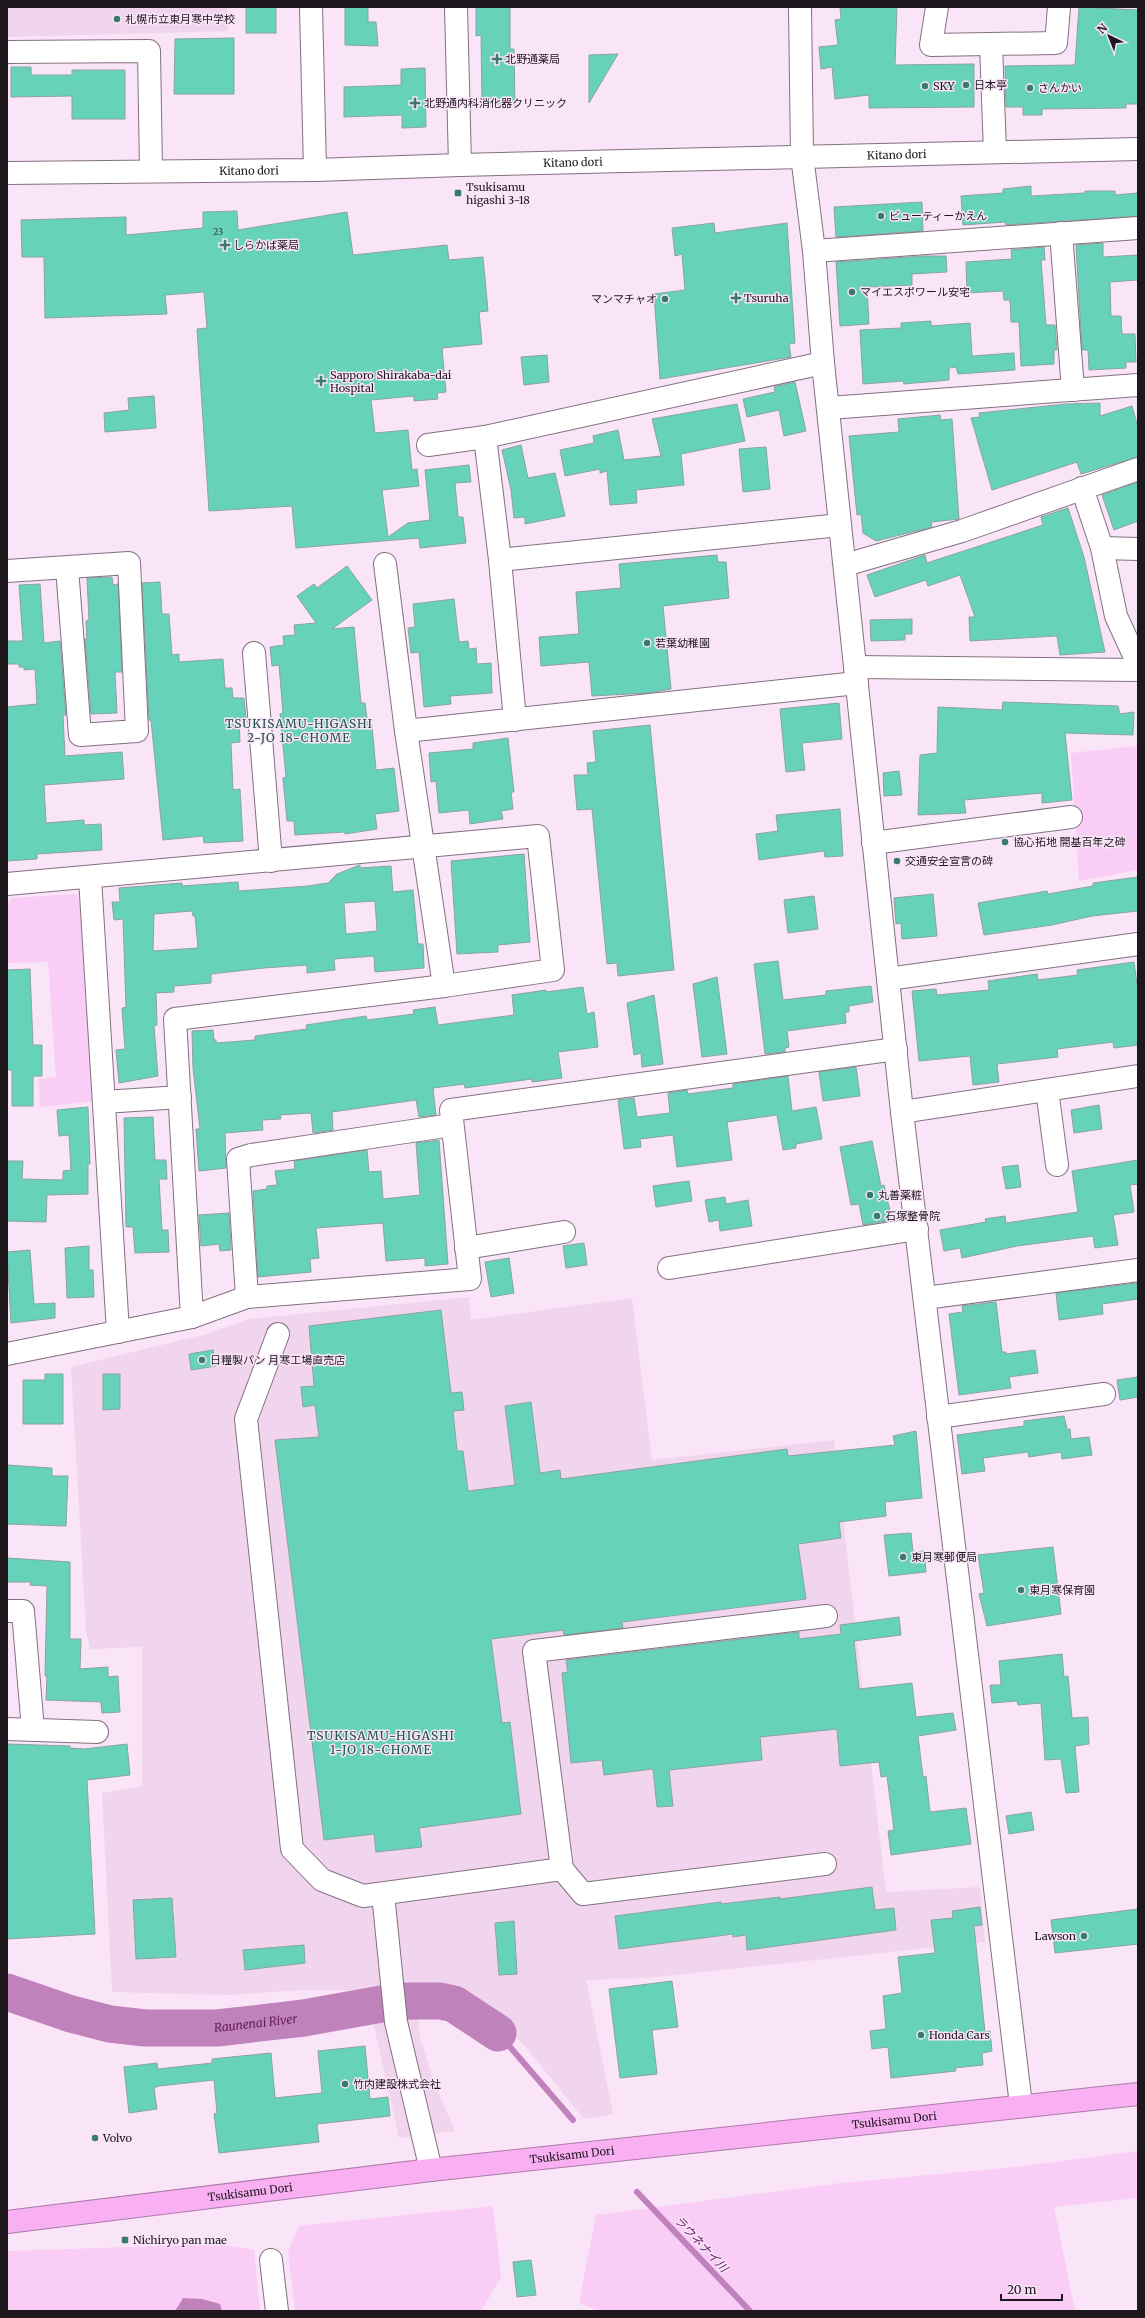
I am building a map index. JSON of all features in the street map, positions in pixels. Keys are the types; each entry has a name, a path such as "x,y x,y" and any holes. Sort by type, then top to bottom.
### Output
{"highway":[{"name":"Tsukisamu Dori","path":"7,2222 431,2170 1021,2105 1138,2094"}],"street":[{"path":"311,7 315,170"},
{"path":"456,7 460,164"},
{"path":"800,7 802,156 814,251 823,363 829,408 873,843 902,1112 1021,2105"},
{"path":"937,7 931,45 1056,43 1059,7"},
{"path":"991,45 995,152"},
{"path":"7,52 150,50 150,171"},
{"name":"Kitano dori","path":"7,173 315,170 460,164 1138,149"},
{"path":"814,251 1138,228"},
{"path":"1061,233 1073,390"},
{"path":"428,445 485,437 823,363"},
{"path":"829,408 1138,385"},
{"path":"485,437 500,560 515,720"},
{"path":"845,565 962,531 1138,469"},
{"path":"1082,488 1102,548 1116,616 1138,664"},
{"path":"500,560 840,525"},
{"path":"1102,548 1138,549"},
{"path":"7,570 67,568 129,563 138,731 80,735 67,568"},
{"path":"385,564 406,731 444,986"},
{"path":"254,653 271,861"},
{"path":"406,731 515,720 856,675 1138,670"},
{"path":"873,843 1071,817"},
{"path":"7,884 90,878 538,836 553,970 444,986 175,1019 192,1317"},
{"path":"90,878 118,1332"},
{"path":"888,979 1138,944"},
{"path":"7,1354 192,1317 247,1297 470,1279 451,1110 896,1049"},
{"path":"902,1112 1138,1076"},
{"path":"1047,1090 1057,1165"},
{"path":"104,1102 180,1097"},
{"path":"247,1297 238,1159 251,1155 452,1125"},
{"path":"669,1268 917,1229"},
{"path":"466,1248 564,1232"},
{"path":"925,1298 1138,1270"},
{"path":"278,1334 246,1419 292,1849 322,1880 363,1896 562,1869"},
{"path":"938,1417 1104,1394"},
{"path":"7,1611 23,1611 33,1730"},
{"path":"825,1864 582,1894 562,1869 534,1651 826,1616"},
{"path":"7,1729 96,1732"},
{"path":"382,1894 393,1975 396,2022 431,2170"},
{"path":"271,2260 277,2311"}],"shaded area":[{"name":"札幌市立東月寒中学校","path":"7,7 227,7 228,31 7,37"},
{"path":"1138,746 1138,870 1079,881 1071,753"},
{"path":"76,894 81,902 96,1101 40,1107 39,1079 56,1077 48,962 7,963 7,905 12,898"},
{"path":"469,1297 471,1320 632,1298 652,1460 834,1440 886,1892 980,1887 985,1942 646,1978 586,1980 613,2114 584,2119 524,2045 479,2003 450,1989 415,1984 420,2037 435,2085 455,2131 399,2138 366,1990 305,1990 227,1995 112,1992 102,1793 142,1786 142,1647 90,1649 86,1631 71,1367 207,1334 249,1319"},
{"path":"1138,2151 1138,2198 1054,2207 1075,2311 599,2311 579,2303 596,2215 841,2183 1016,2167"},
{"path":"493,2206 501,2277 481,2311 295,2311 288,2251 299,2226"},
{"path":"219,2244 254,2250 260,2311 7,2311 7,2251"},
{"path":"183,2298 202,2299 220,2304 222,2311 175,2311"}],"building":[{"path":"246,7 276,7 276,33 246,33"},
{"path":"345,7 368,7 368,22 376,22 378,46 345,45"},
{"path":"476,7 510,7 510,49 514,49 515,105 482,105 481,35 476,36"},
{"path":"840,7 897,7 895,65 974,64 974,107 869,108 869,95 835,99 832,67 821,69 819,47 838,45 835,20 841,19"},
{"path":"1079,7 1138,10 1138,104 1126,104 1126,108 1042,109 1042,115 1023,115 1023,107 1006,107 1005,66 1075,65"},
{"path":"234,38 234,94 174,94 175,39"},
{"path":"618,54 589,103 589,55"},
{"path":"11,67 31,67 31,75 72,75 72,70 125,70 125,119 72,119 72,96 11,97"},
{"path":"425,68 426,127 402,128 402,115 344,117 344,87 401,85 401,69"},
{"path":"1031,186 1031,196 1085,193 1085,191 1115,191 1115,195 1138,193 1138,216 1006,225 1005,222 963,225 961,196 1003,193 1003,189"},
{"path":"922,202 923,231 836,237 834,207"},
{"path":"237,211 238,230 347,212 353,255 447,245 449,260 483,257 488,311 479,312 482,344 442,348 446,392 437,393 438,399 414,401 414,396 371,400 375,433 408,430 412,470 417,469 419,486 382,490 388,537 408,523 430,520 425,470 469,465 471,482 455,483 458,517 463,517 466,543 420,548 419,538 296,548 292,506 209,511 197,329 207,328 204,292 165,295 167,314 45,318 44,257 22,257 21,220 126,217 126,235 203,228 203,212"},
{"path":"714,223 715,233 787,223 795,343 789,344 791,357 660,379 654,294 685,290 682,254 675,256 672,228"},
{"path":"1103,243 1103,257 1138,255 1138,280 1110,282 1111,316 1121,316 1122,334 1135,334 1136,362 1126,362 1126,368 1089,370 1088,350 1082,350 1076,245"},
{"path":"1044,247 1045,260 1041,260 1046,325 1055,325 1057,350 1054,350 1054,364 1021,366 1019,322 1011,322 1010,300 1004,300 1003,291 967,293 966,262 1012,259 1011,250"},
{"path":"946,256 947,272 912,274 912,285 867,287 869,324 840,326 836,262"},
{"path":"931,321 931,326 970,323 972,356 1014,353 1015,370 958,374 956,367 949,368 949,380 904,384 903,381 863,384 860,330 901,328 901,323"},
{"path":"547,355 549,382 524,385 521,357"},
{"path":"795,382 806,431 784,436 779,410 747,417 743,399 775,392 774,387"},
{"path":"154,396 156,428 105,432 104,413 129,410 128,398"},
{"path":"1100,403 1100,416 1132,406 1138,427 1138,457 1081,474 1077,462 992,490 971,418 980,417 979,413 1066,404"},
{"path":"737,404 745,441 681,454 684,485 636,490 637,503 610,505 607,471 600,473 600,469 565,476 560,450 594,443 593,436 618,430 624,460 661,456 652,419"},
{"path":"940,415 941,420 952,419 959,519 931,522 932,527 876,541 863,533 861,514 857,515 849,436 899,432 898,419"},
{"path":"521,445 528,478 555,473 565,516 525,524 525,517 514,518 511,490 502,450"},
{"path":"766,447 770,489 743,492 739,449"},
{"path":"1138,482 1138,521 1114,530 1102,495"},
{"path":"1068,508 1084,557 1105,652 1060,655 1057,636 970,641 969,617 975,617 960,575 928,586 926,580 875,597 867,575 925,555 927,563 1043,525 1041,517"},
{"path":"717,555 718,562 726,562 729,598 663,606 671,689 648,693 592,696 589,662 541,666 539,637 579,634 576,592 621,588 619,564"},
{"path":"347,566 372,600 332,629 354,627 361,703 365,703 368,726 372,725 376,770 394,768 399,811 375,814 377,829 345,834 345,832 295,835 294,821 287,821 283,778 286,777 280,714 283,713 279,665 272,666 270,647 284,645 283,636 295,635 294,625 316,623 297,596 314,584 317,588"},
{"path":"112,577 113,585 118,584 122,672 115,672 117,713 91,714 85,639 87,639 86,621 89,620 87,578"},
{"path":"160,582 162,614 169,614 172,655 179,654 179,662 223,659 225,688 232,688 233,698 244,698 246,718 239,718 240,742 231,743 233,790 240,789 243,841 204,843 203,836 163,840 151,720 149,720 142,583"},
{"path":"40,584 44,643 60,641 66,715 63,715 65,756 122,752 124,779 44,785 46,823 84,820 84,825 101,824 102,850 37,854 37,859 7,861 7,707 37,704 35,669 24,670 24,667 19,667 19,664 7,664 7,641 23,641 19,585"},
{"path":"454,599 459,642 468,641 469,649 476,648 477,664 491,663 492,693 450,696 451,704 424,707 419,652 411,653 408,628 415,627 413,604"},
{"path":"912,619 912,634 905,634 905,640 871,641 870,620"},
{"path":"1003,702 1118,706 1120,714 1134,712 1133,735 1065,733 1072,800 1042,803 1042,793 964,800 966,813 918,815 920,755 937,753 938,707 1002,710"},
{"path":"839,703 842,739 802,743 805,770 786,772 780,709"},
{"path":"650,725 674,970 618,976 617,963 607,964 592,809 577,810 574,775 588,775 587,763 596,762 593,731"},
{"path":"508,738 514,792 511,792 513,809 501,811 503,819 470,824 469,810 439,813 436,781 431,782 429,753 473,749 473,743"},
{"path":"899,771 902,795 884,796 883,773"},
{"path":"840,809 843,856 825,857 824,851 759,860 756,834 778,831 776,815"},
{"path":"524,854 530,942 498,945 498,952 457,954 451,861"},
{"path":"360,865 360,868 391,866 393,892 413,890 418,944 423,944 424,968 375,972 374,956 334,959 335,970 307,973 307,965 264,968 211,974 211,983 174,986 174,992 156,993 157,1025 154,1026 158,1076 119,1083 116,1050 125,1049 122,1008 126,1007 123,919 114,920 112,902 120,902 119,888 182,883 182,886 238,882 239,891 328,883 337,874","holes":["375,901 377,931 346,934 344,903","192,911 193,916 195,916 198,948 153,951 154,914"]},
{"path":"1138,877 1138,911 1092,916 1052,925 984,935 978,903 1047,891 1048,894 1093,886 1093,883"},
{"path":"933,894 937,936 902,939 901,923 896,924 894,898"},
{"path":"814,896 818,929 788,933 784,900"},
{"path":"778,961 783,1000 826,995 826,991 871,986 873,1002 849,1006 849,1012 845,1012 846,1023 787,1031 789,1047 785,1048 785,1052 765,1054 754,964"},
{"path":"1134,962 1138,991 1138,1045 1114,1048 1113,1042 1057,1049 1058,1057 997,1064 999,1082 973,1085 970,1056 919,1061 912,991 936,989 937,995 989,990 988,981 1037,974 1038,980 1078,975 1077,970"},
{"path":"30,969 33,1045 42,1045 42,1076 33,1076 33,1106 12,1106 12,1070 7,1070 7,970"},
{"path":"717,977 727,1054 702,1057 693,984"},
{"path":"583,987 587,1014 594,1012 598,1047 558,1052 562,1078 532,1082 532,1079 465,1088 464,1084 433,1088 436,1115 419,1117 416,1100 332,1112 333,1130 313,1133 311,1113 280,1115 281,1119 262,1120 263,1130 225,1133 226,1168 199,1171 196,1129 200,1129 193,1068 192,1031 213,1030 214,1040 216,1040 216,1043 255,1040 255,1036 307,1029 306,1025 366,1016 367,1020 414,1014 413,1010 435,1007 438,1025 514,1015 512,995"},
{"path":"654,995 663,1064 642,1067 641,1053 634,1055 627,1003"},
{"path":"856,1067 860,1096 823,1101 819,1072"},
{"path":"788,1076 792,1111 816,1107 822,1139 796,1144 796,1148 783,1150 777,1115 727,1122 732,1160 677,1167 673,1135 640,1139 641,1147 624,1149 618,1100 634,1098 637,1117 670,1113 668,1093 687,1090 688,1094 733,1088 733,1084"},
{"path":"1099,1105 1102,1129 1074,1133 1071,1110"},
{"path":"88,1107 90,1164 88,1164 88,1194 47,1195 46,1222 7,1221 7,1161 23,1161 22,1179 63,1180 63,1171 71,1170 69,1135 59,1136 57,1110"},
{"path":"153,1117 155,1160 166,1160 167,1179 159,1179 162,1230 168,1230 169,1252 135,1253 133,1227 126,1227 124,1118"},
{"path":"439,1140 448,1264 425,1266 425,1258 386,1261 383,1223 316,1228 319,1258 310,1259 311,1272 258,1277 253,1191 267,1189 267,1186 277,1185 275,1171 295,1169 294,1161 367,1150 369,1172 381,1171 383,1199 420,1195 416,1143"},
{"path":"872,1141 881,1186 884,1185 892,1220 863,1225 859,1204 851,1205 840,1147"},
{"path":"1138,1160 1138,1184 1130,1185 1134,1212 1113,1215 1118,1245 1095,1248 1093,1236 1017,1246 962,1258 960,1248 944,1251 940,1230 986,1222 985,1219 1005,1216 1006,1223 1078,1212 1072,1171"},
{"path":"1018,1165 1021,1187 1006,1189 1002,1167"},
{"path":"689,1181 692,1201 656,1207 653,1186"},
{"path":"725,1197 726,1204 748,1200 752,1226 720,1231 719,1220 709,1222 705,1200"},
{"path":"229,1213 231,1250 220,1251 219,1244 201,1246 199,1215"},
{"path":"584,1243 587,1265 566,1268 563,1246"},
{"path":"89,1246 89,1270 93,1270 94,1297 67,1298 65,1248"},
{"path":"30,1250 34,1304 55,1303 55,1318 11,1323 7,1252"},
{"path":"509,1258 514,1293 491,1297 485,1262"},
{"path":"1137,1283 1138,1299 1102,1304 1103,1314 1059,1320 1056,1293"},
{"path":"996,1302 1002,1352 1006,1352 1006,1354 1035,1350 1038,1373 1009,1377 1011,1388 959,1395 949,1314 963,1312 962,1306"},
{"path":"441,1310 451,1393 462,1392 464,1410 453,1411 457,1451 463,1451 468,1491 515,1485 505,1406 531,1402 540,1473 560,1470 561,1479 787,1449 788,1456 895,1445 893,1436 916,1431 922,1498 885,1502 886,1516 839,1522 841,1538 798,1544 806,1599 622,1622 623,1628 564,1635 563,1630 491,1639 502,1723 510,1722 521,1814 419,1828 422,1847 376,1852 374,1834 324,1840 275,1440 319,1437 315,1405 303,1407 301,1387 314,1386 309,1326"},
{"name":"日糧製パン 月寒工場直売店","path":"213,1350 216,1366 191,1370 189,1354"},
{"path":"45,1374 63,1374 63,1424 23,1424 23,1380 45,1380"},
{"path":"103,1374 120,1374 120,1409 103,1410"},
{"path":"1138,1377 1138,1397 1120,1400 1117,1380"},
{"path":"1064,1416 1067,1429 1070,1429 1071,1439 1089,1437 1092,1455 1062,1459 1061,1452 1029,1457 1028,1452 983,1458 985,1471 962,1474 957,1435 1024,1426 1024,1421"},
{"path":"7,1465 52,1468 52,1476 68,1476 66,1526 7,1524"},
{"path":"911,1533 913,1552 924,1551 926,1572 889,1576 884,1535"},
{"path":"1053,1547 1061,1614 987,1626 979,1594 984,1593 978,1555"},
{"path":"7,1558 70,1562 70,1639 81,1639 80,1669 108,1667 108,1677 118,1676 120,1712 102,1713 101,1702 46,1700 47,1676 45,1676 47,1586 30,1585 31,1582 7,1582"},
{"path":"899,1617 901,1635 854,1641 859,1689 912,1683 916,1717 953,1713 956,1730 918,1736 923,1777 926,1776 930,1812 966,1808 971,1844 891,1855 888,1831 894,1830 887,1776 881,1777 879,1762 840,1766 837,1729 760,1737 762,1760 669,1770 673,1806 657,1807 653,1769 604,1775 602,1760 571,1763 562,1673 568,1672 566,1660 799,1632 799,1639 841,1634 840,1625"},
{"path":"1062,1654 1064,1677 1068,1676 1072,1718 1088,1717 1089,1744 1075,1746 1079,1792 1066,1793 1061,1759 1045,1760 1041,1703 1018,1705 1017,1701 992,1703 990,1685 1001,1685 999,1661"},
{"path":"7,1744 70,1746 70,1748 84,1749 127,1744 130,1775 87,1780 95,1934 7,1939"},
{"path":"1031,1812 1034,1830 1009,1834 1006,1816"},
{"path":"872,1887 875,1910 894,1908 896,1930 747,1950 746,1935 733,1937 733,1934 619,1949 615,1916 721,1902 721,1904 780,1897 780,1899"},
{"path":"172,1898 176,1957 136,1959 133,1900"},
{"path":"980,1907 982,1925 974,1926 985,2032 990,2031 992,2051 982,2053 983,2065 955,2068 956,2071 891,2078 888,2047 872,2049 870,2031 886,2029 883,1996 902,1993 898,1957 935,1953 931,1920 953,1918 952,1911"},
{"path":"1138,1909 1138,1944 1055,1953 1051,1920"},
{"path":"514,1921 517,1974 499,1975 495,1923"},
{"path":"304,1945 305,1963 245,1970 243,1950"},
{"path":"672,1981 678,2027 652,2030 657,2074 620,2078 609,1989"},
{"path":"365,2046 370,2099 388,2097 390,2116 317,2124 319,2142 219,2153 214,2114 217,2113 214,2080 159,2086 154,2088 157,2109 129,2113 124,2067 157,2063 158,2069 212,2063 212,2059 271,2053 275,2098 322,2093 318,2051"},
{"path":"531,2260 536,2295 517,2297 513,2262"}],"waterway":[{"name":"Raunenai River","path":"7,1992 71,2014 110,2024 145,2028 217,2028 304,2018 398,2001 440,2001 454,2004 498,2033"},
{"name":"ラウネナイ川","path":"498,2033 573,2120"},
{"name":"ラウネナイ川","path":"637,2192 750,2311"}],"place":[{"name":"札幌市立東月寒中学校","path":"117,19"},
{"name":"北野通薬局","path":"497,59"},
{"name":"日本亭","path":"966,85"},
{"name":"SKY","path":"925,86"},
{"name":"さんかい","path":"1030,88"},
{"name":"北野通内科消化器クリニック","path":"415,103"},
{"name":"Tsukisamu higashi 3-18","path":"458,193"},
{"name":"ビューティーかえん","path":"881,216"},
{"name":"しらかば薬局","path":"225,245"},
{"name":"マイエスポワール安宅","path":"852,292"},
{"name":"Tsuruha","path":"736,298"},
{"name":"マンマチャオ","path":"665,299"},
{"name":"Sapporo Shirakaba-dai Hospital","path":"321,381"},
{"name":"若葉幼稚園","path":"647,643"},
{"name":"協心拓地 開基百年之碑","path":"1005,842"},
{"name":"交通安全宣言の碑","path":"897,861"},
{"name":"丸善薬粧","path":"870,1195"},
{"name":"石塚整骨院","path":"877,1216"},
{"name":"日糧製パン 月寒工場直売店","path":"202,1360"},
{"name":"東月寒郵便局","path":"903,1557"},
{"name":"東月寒保育園","path":"1021,1590"},
{"name":"Lawson","path":"1084,1936"},
{"name":"Honda Cars","path":"921,2035"},
{"name":"竹内建設株式会社","path":"345,2084"},
{"name":"Volvo","path":"95,2138"},
{"name":"Nichiryo pan mae","path":"125,2240"}],"district":[{"name":"TSUKISAMU-HIGASHI 2-JO 18-CHOME","path":"299,731"},
{"name":"TSUKISAMU-HIGASHI 1-JO 18-CHOME","path":"381,1743"}]}
